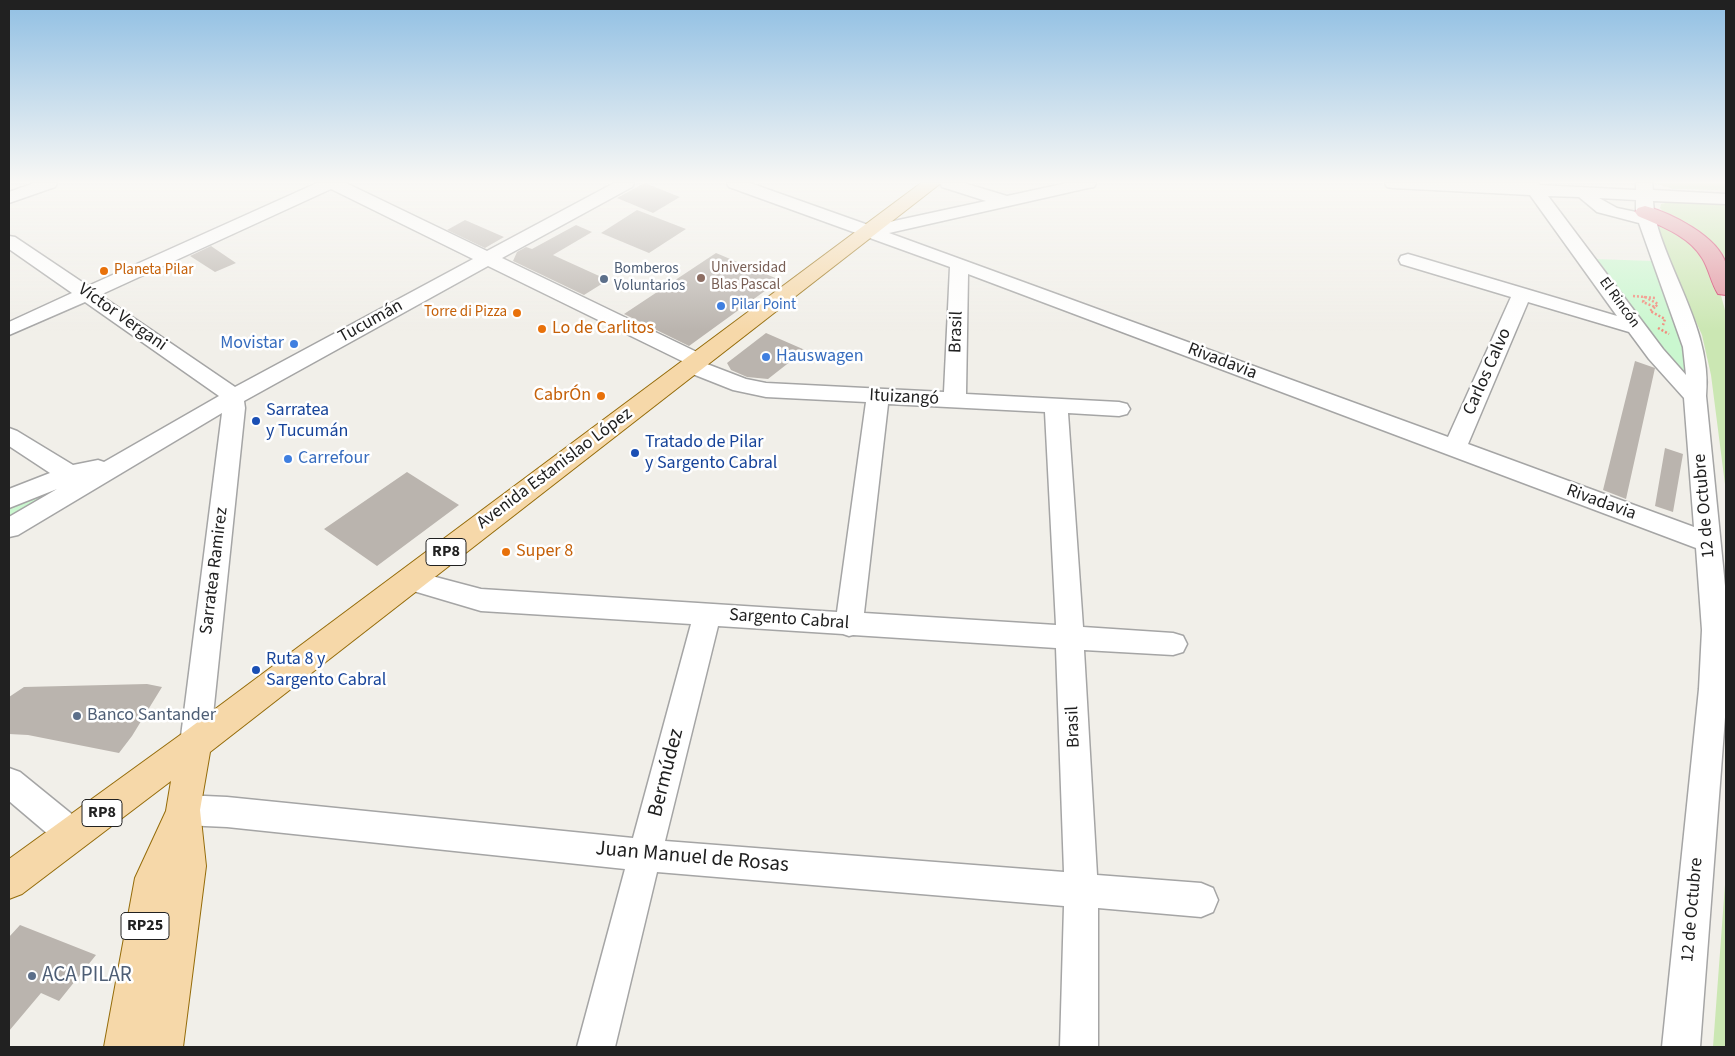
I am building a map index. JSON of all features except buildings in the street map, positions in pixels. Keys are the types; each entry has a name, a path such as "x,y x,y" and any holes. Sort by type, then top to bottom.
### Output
{"highway":[{"path":"1687,232 1701,242 1719,265 1726,288"}],"main road":[{"name":"Avenida Estanislao López","path":"9,881 195,744 868,232"},
{"name":"RP25","path":"124,1047 153,878 183,810 195,744"},
{"name":"RP25","path":"162,1047 188,866 183,810"}],"street":[{"path":"9,329 223,232"},
{"name":"Ituizangó","path":"432,232 695,363 751,388 1056,407 1119,409"},
{"name":"Tucumán","path":"9,528 232,398 536,232"},
{"name":"Rivadavia","path":"869,232 1708,542"},
{"name":"El Rincón","path":"1580,232 1646,327 1656,354 1695,396"},
{"name":"12 de Octubre","path":"1650,232 1693,347 1697,377 1695,396 1716,651 1680,1047"},
{"name":"Víctor Vergani","path":"9,241 226,390 232,398"},
{"path":"1408,260 1522,294 1646,327"},
{"name":"Brasil","path":"955,401 959,264"},
{"name":"Carlos Calvo","path":"1454,449 1522,294"},
{"path":"849,625 878,396"},
{"name":"Sarratea Ramirez","path":"195,744 234,408 232,398"},
{"name":"Brasil","path":"1056,407 1070,639 1081,889 1079,1047"},
{"path":"9,436 70,474 60,499"},
{"path":"9,495 28,473 36,452"},
{"name":"Tucumán","path":"9,499 70,474 118,464"},
{"name":"Sargento Cabral","path":"409,580 481,600 849,625 1173,644"},
{"name":"Bermúdez","path":"596,1047 708,614"},
{"path":"9,782 73,835"},
{"name":"Juan Manuel de Rosas","path":"183,810 227,812 645,855 1201,900"}],"path":[{"path":"1634,302 1629,296 1663,298"},
{"path":"1645,297 1643,302 1646,303"},
{"path":"1645,297 1656,306"},
{"path":"1640,303 1656,306 1666,305"},
{"path":"1656,306 1650,311 1665,319 1663,325"},
{"path":"1646,327 1660,334"}],"green space":[{"path":"1683,232 1714,269 1726,314 1726,492 1711,375 1702,335 1656,233"},
{"path":"1698,232 1726,232 1726,268 1706,237"},
{"path":"1594,259 1654,261 1681,324 1686,377"},
{"path":"51,489 58,489 24,516 9,524 9,506"},
{"path":"1726,871 1726,1047 1713,1047"}],"place":[{"name":"Planeta Pilar","path":"104,271"},
{"name":"Universidad Blas Pascal","path":"701,278"},
{"name":"Bomberos Voluntarios","path":"604,279"},
{"name":"Pilar Point","path":"721,306"},
{"name":"Torre di Pizza","path":"517,313"},
{"name":"Lo de Carlitos","path":"542,329"},
{"name":"Movistar","path":"294,344"},
{"name":"Hauswagen","path":"766,357"},
{"name":"CabrÓn","path":"601,396"},
{"name":"Sarratea y Tucumán","path":"256,421"},
{"name":"Tratado de Pilar y Sargento Cabral","path":"635,453"},
{"name":"Carrefour","path":"288,459"},
{"name":"Super 8","path":"506,552"},
{"name":"Ruta 8 y Sargento Cabral","path":"256,670"},
{"name":"Banco Santander","path":"77,716"},
{"name":"ACA PILAR","path":"32,976"}]}
